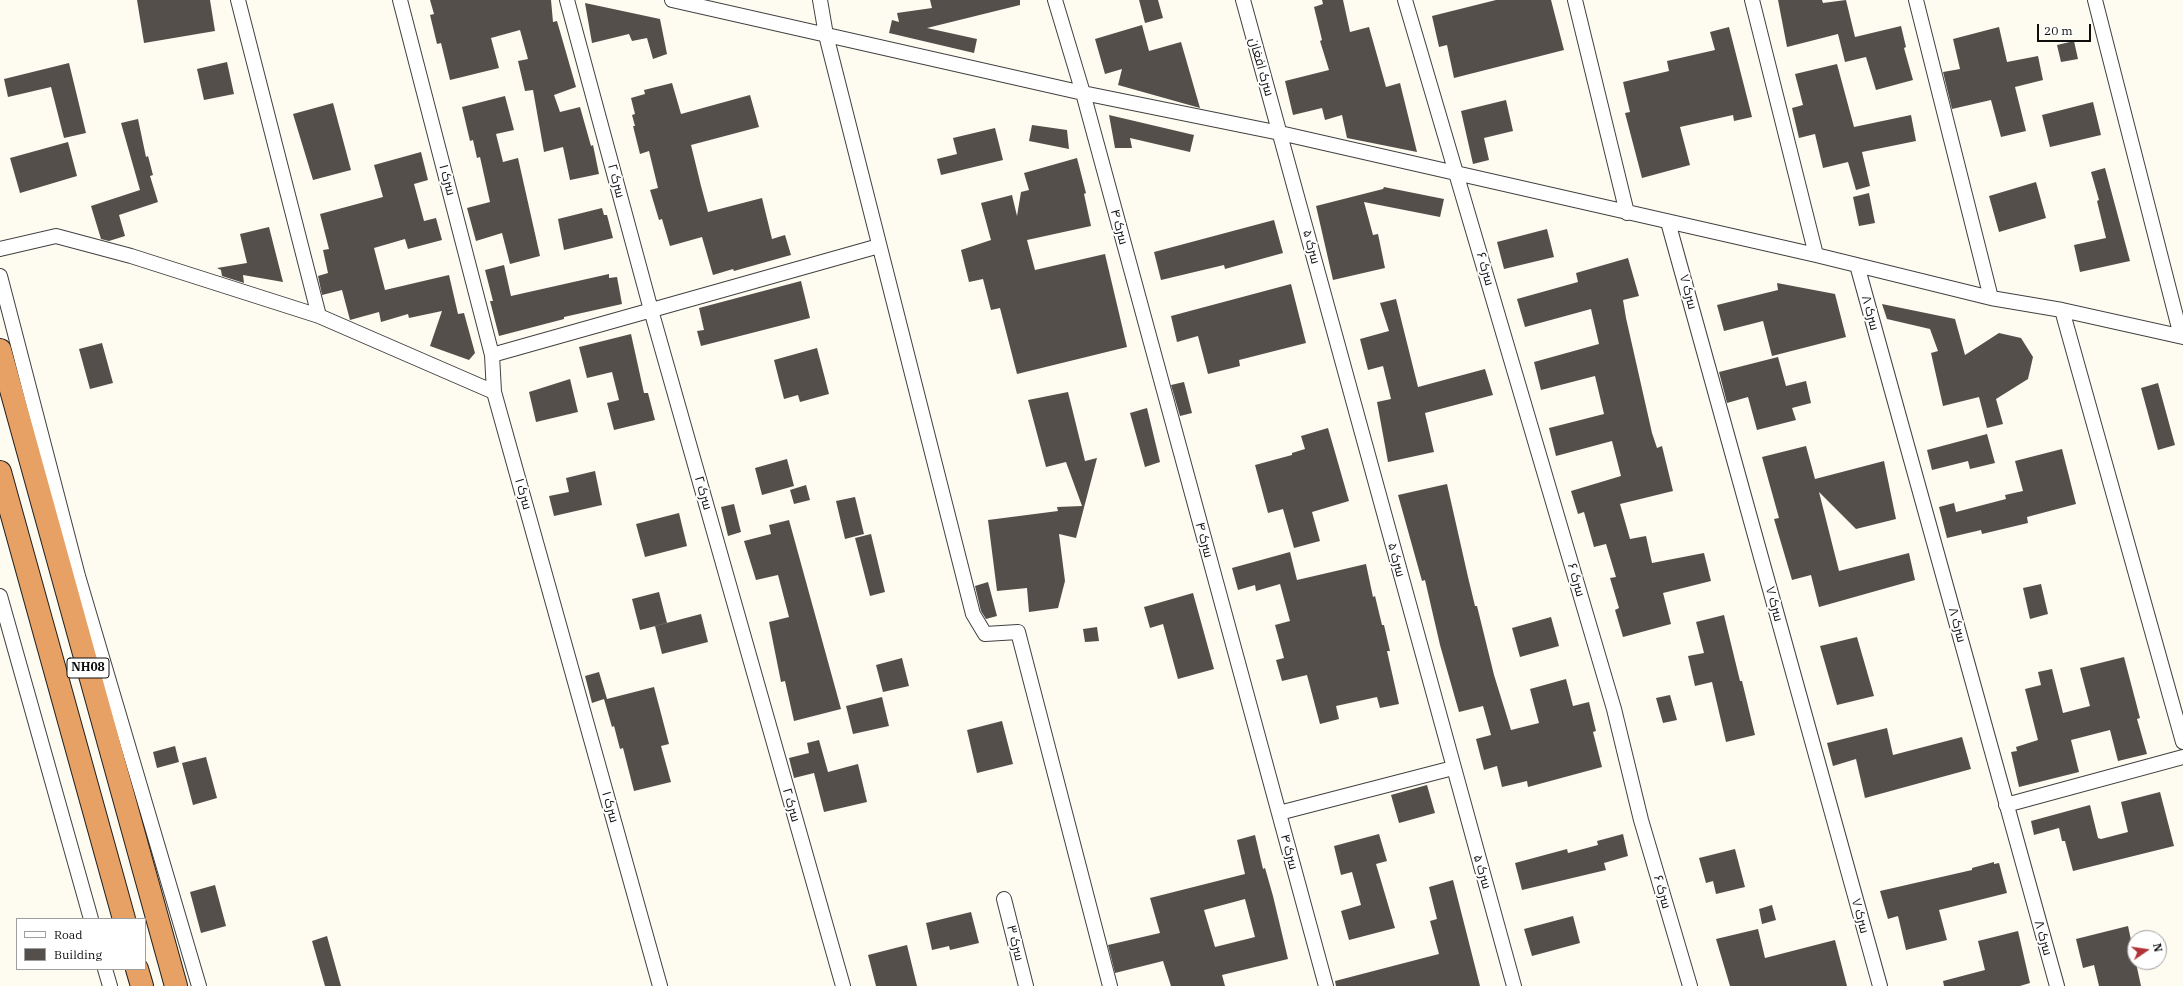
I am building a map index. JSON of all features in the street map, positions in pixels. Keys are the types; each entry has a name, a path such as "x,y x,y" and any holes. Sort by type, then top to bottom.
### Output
{"highway":[{"name":"NH08","path":"0,350 176,986"},
{"name":"NH08","path":"0,472 124,918"},
{"path":"137,970 142,986"}],"street":[{"path":"238,0 319,316"},
{"name":"سرک ۱","path":"400,0 492,355 494,392 660,986"},
{"name":"سرک ۲","path":"567,0 651,310 843,986"},
{"path":"672,0 1083,93 1280,133 1458,175 1816,255 1991,298 2062,310 2182,336 2095,0"},
{"path":"820,0 826,35 973,614 985,634 1018,632 1110,986"},
{"name":"سرک ۴","path":"1055,0 1083,93 1326,986"},
{"name":"سرک افغان","path":"1243,0 1280,133"},
{"name":"سرک ۶","path":"1405,0 1458,175 1614,709 1641,820 1690,986"},
{"path":"1575,0 1628,213"},
{"path":"1752,0 1816,255"},
{"path":"1916,0 1991,298"},
{"name":"سرک ۵","path":"1280,133 1514,986"},
{"name":"سرک ۷","path":"1668,222 1880,986"},
{"path":"0,249 56,236 132,256 319,316 494,392"},
{"path":"492,355 879,246"},
{"name":"سرک ۸","path":"1857,265 2057,986"},
{"path":"0,276 78,576 199,986"},
{"path":"2062,310 2183,742"},
{"path":"0,596 91,918"},
{"path":"2006,805 2183,757"},
{"path":"1279,813 1453,768"},
{"name":"سرک ۳","path":"1004,899 1026,986"},
{"path":"105,970 110,986"}],"building":[{"path":"137,0 210,0 215,31 144,43"},
{"path":"430,0 551,0 553,22 557,21 576,87 554,95 560,112 580,107 591,146 593,145 599,174 570,180 563,147 544,152 533,90 525,91 518,61 528,59 520,30 491,38 499,68 450,80 441,43 437,44 430,15 434,14"},
{"path":"930,0 1020,0 1020,5 927,28 977,39 974,53 889,33 892,20 899,22 897,13 932,8"},
{"path":"1139,0 1158,0 1163,18 1145,23"},
{"path":"1322,0 1343,0 1350,32 1369,27 1386,87 1400,83 1417,152 1347,138 1342,115 1325,120 1322,108 1293,115 1285,81 1329,70 1320,41 1322,40 1314,7 1323,4"},
{"path":"1496,0 1551,0 1564,50 1454,78 1447,45 1439,47 1432,16"},
{"path":"1778,0 1822,0 1823,3 1846,0 1855,37 1901,26 1906,47 1904,48 1913,80 1876,90 1866,57 1845,62 1838,34 1787,47"},
{"path":"585,3 660,19 667,54 653,59 647,38 632,41 629,34 592,43"},
{"path":"1142,25 1149,51 1181,42 1200,108 1118,85 1122,69 1105,74 1095,39"},
{"path":"1729,27 1752,117 1734,121 1733,115 1680,127 1690,165 1642,178 1625,113 1630,112 1623,82 1669,71 1667,61 1715,50 1710,32"},
{"path":"1999,27 2007,62 2038,56 2043,80 2015,87 2026,131 2001,137 1991,100 1952,109 1943,72 1960,69 1953,39"},
{"path":"2074,41 2078,59 2061,62 2057,45"},
{"path":"227,62 234,94 204,100 197,69"},
{"path":"69,63 86,133 64,138 51,87 8,97 4,79"},
{"path":"1837,64 1854,127 1911,115 1916,141 1862,152 1870,186 1856,190 1848,162 1823,168 1815,134 1799,138 1792,108 1803,105 1795,74"},
{"path":"672,83 681,114 750,95 759,127 691,145 701,186 708,212 762,198 772,239 785,235 791,255 734,271 733,269 713,275 702,237 670,246 662,219 659,220 650,190 658,188 649,151 640,154 633,126 635,126 632,115 635,114 631,98 645,94 644,90"},
{"path":"505,96 514,130 496,134 503,162 518,158 540,256 510,264 502,233 476,241 467,208 490,202 480,157 477,158 473,140 470,141 462,107"},
{"path":"1506,100 1513,131 1484,138 1489,160 1473,164 1461,111"},
{"path":"2093,102 2101,135 2050,147 2042,115"},
{"path":"333,103 351,170 313,180 293,114"},
{"path":"1109,115 1194,135 1190,152 1130,138 1132,148 1115,148"},
{"path":"138,119 146,157 148,156 153,175 150,176 158,202 119,215 125,236 109,241 101,239 91,206 140,190 121,123"},
{"path":"1032,125 1067,130 1069,149 1029,141"},
{"path":"995,128 1003,160 941,175 937,159 957,154 953,138"},
{"path":"68,142 77,176 20,193 10,158"},
{"path":"421,152 428,180 414,184 424,221 436,218 442,240 408,249 405,239 374,248 385,290 449,275 458,314 464,313 475,353 469,360 430,346 442,311 409,318 408,314 381,322 379,312 350,320 342,290 322,295 318,276 328,273 323,250 329,249 320,214 383,197 374,165"},
{"path":"1077,158 1086,193 1084,194 1091,226 1027,240 1035,270 1105,254 1127,347 1017,374 1000,308 991,310 983,279 969,282 961,250 991,240 981,203 1012,195 1017,216 1021,192 1029,190 1024,173"},
{"path":"2105,168 2130,261 2080,272 2074,245 2106,238 2097,201 2099,200 2091,172"},
{"path":"2036,182 2046,218 1999,232 1989,196"},
{"path":"1384,187 1444,199 1440,217 1364,202 1373,235 1378,234 1385,268 1333,280 1316,206 1383,189"},
{"path":"1869,193 1875,223 1859,226 1853,197"},
{"path":"602,208 604,215 607,215 613,238 564,250 558,219"},
{"path":"1274,220 1283,253 1225,269 1224,265 1161,280 1154,252"},
{"path":"269,227 283,282 243,275 244,283 222,276 221,270 217,268 247,263 240,234"},
{"path":"1547,229 1554,257 1504,269 1497,242"},
{"path":"1628,258 1639,296 1623,300 1626,318 1652,433 1657,448 1662,446 1673,491 1620,504 1630,539 1646,536 1652,563 1704,553 1711,581 1663,593 1671,624 1623,637 1615,610 1619,608 1610,578 1616,577 1606,544 1594,547 1584,512 1578,514 1571,491 1621,476 1612,441 1556,456 1549,428 1604,414 1595,376 1541,390 1534,362 1599,344 1591,309 1525,327 1517,299 1578,282 1576,273"},
{"path":"504,265 511,296 609,274 609,278 617,277 622,304 564,317 564,319 499,336 490,301 493,301 485,270"},
{"path":"801,281 810,318 701,346 697,331 704,330 699,308"},
{"path":"1777,283 1835,294 1846,337 1772,356 1763,321 1724,331 1717,305 1778,290"},
{"path":"1291,284 1306,343 1239,360 1240,366 1208,374 1198,336 1177,342 1171,316"},
{"path":"1396,299 1418,387 1485,369 1493,395 1425,413 1434,452 1388,462 1377,402 1391,399 1383,366 1368,370 1360,339 1389,331 1380,303"},
{"path":"1882,304 1955,319 1965,355 1999,333 2021,338 2033,357 2028,379 1996,399 2003,424 1987,428 1979,397 1943,406 1931,353 1938,351 1930,329 1887,319"},
{"path":"631,334 644,393 648,393 655,420 614,430 607,403 619,400 612,372 587,378 579,347"},
{"path":"102,343 113,383 90,389 79,349"},
{"path":"817,348 829,394 800,402 798,395 784,399 774,360"},
{"path":"1778,357 1786,386 1806,381 1811,403 1792,408 1796,420 1757,430 1748,397 1727,403 1719,372"},
{"path":"570,379 578,412 536,422 529,392"},
{"path":"1184,382 1192,413 1180,416 1171,385"},
{"path":"2158,383 2175,445 2158,450 2141,388"},
{"path":"1068,392 1085,461 1097,458 1076,538 1059,534 1065,581 1058,608 1029,612 1027,588 997,591 988,520 1058,511 1057,507 1082,506 1066,462 1046,467 1028,400"},
{"path":"1147,408 1160,462 1145,467 1130,413"},
{"path":"1328,428 1349,501 1312,512 1320,541 1294,548 1283,509 1268,513 1255,465 1292,455 1292,453 1305,449 1301,436"},
{"path":"1987,434 1995,463 1970,469 1968,461 1932,470 1927,450"},
{"path":"1806,446 1815,479 1884,461 1896,519 1856,529 1819,492 1839,571 1909,553 1915,580 1819,607 1811,575 1792,580 1774,519 1779,518 1762,457"},
{"path":"2062,449 2076,504 2027,517 2028,523 1982,534 1981,530 1947,538 1939,507 1954,503 1956,512 2006,499 2005,495 2023,491 2015,461"},
{"path":"787,459 794,486 762,495 755,468"},
{"path":"595,471 602,505 554,516 549,496 569,492 566,478"},
{"path":"1447,484 1475,606 1477,606 1494,675 1511,730 1539,723 1530,689 1566,679 1573,706 1589,702 1596,731 1593,732 1602,767 1528,787 1527,781 1502,787 1497,766 1484,770 1476,739 1491,735 1483,706 1459,712 1440,645 1425,580 1422,581 1398,495"},
{"path":"806,485 810,500 794,504 790,490"},
{"path":"855,497 864,534 845,539 836,501"},
{"path":"734,504 741,532 728,536 721,507"},
{"path":"679,513 687,546 645,557 636,524"},
{"path":"789,520 841,709 794,721 785,681 781,682 769,622 789,617 778,575 756,580 744,541 771,534 769,525"},
{"path":"871,534 885,592 870,596 855,538"},
{"path":"1290,552 1297,580 1366,564 1373,597 1375,596 1382,625 1384,625 1390,651 1387,651 1399,704 1380,708 1377,697 1336,706 1339,719 1320,724 1307,675 1282,681 1276,660 1284,658 1275,625 1290,621 1280,584 1256,591 1255,585 1238,590 1232,568"},
{"path":"988,582 997,616 986,619 981,611 975,586"},
{"path":"2041,584 2048,614 2030,619 2023,588"},
{"path":"659,592 667,623 640,630 632,599"},
{"path":"1193,593 1214,669 1178,679 1163,624 1150,628 1144,607"},
{"path":"701,614 708,642 662,654 655,626"},
{"path":"1724,615 1755,735 1726,742 1712,682 1695,686 1688,656 1704,653 1696,622"},
{"path":"1551,617 1559,646 1520,657 1512,628"},
{"path":"1097,627 1099,641 1085,642 1083,629"},
{"path":"1857,637 1874,696 1837,705 1820,646"},
{"path":"2124,657 2140,718 2137,719 2147,754 2118,761 2110,730 2071,740 2079,772 2019,787 2011,752 2017,751 2016,747 2038,740 2025,689 2041,685 2038,672 2052,669 2063,713 2090,706 2080,668"},
{"path":"902,658 909,686 883,692 876,665"},
{"path":"599,672 607,699 654,687 669,744 661,746 671,782 634,791 623,748 620,749 614,726 612,727 604,699 592,703 585,676"},
{"path":"1670,695 1677,720 1663,723 1656,698"},
{"path":"882,697 889,726 853,734 846,706"},
{"path":"1002,721 1013,764 977,773 967,730"},
{"path":"1887,728 1893,755 1962,737 1971,769 1865,798 1856,759 1833,766 1827,743"},
{"path":"819,740 828,772 858,764 867,802 824,812 814,773 794,778 789,758 809,753 807,743"},
{"path":"175,746 179,762 157,768 153,752"},
{"path":"206,757 217,798 193,805 182,763"},
{"path":"1427,785 1435,813 1399,823 1391,795"},
{"path":"2160,792 2174,846 2073,871 2065,841 2062,841 2059,828 2034,835 2031,821 2090,805 2098,838 2101,839 2128,832 2121,802"},
{"path":"1379,834 1387,861 1376,864 1395,928 1349,940 1341,911 1361,905 1352,872 1341,875 1334,846"},
{"path":"1623,834 1628,856 1604,863 1606,870 1522,890 1515,863 1567,849 1568,853 1598,845 1597,841"},
{"path":"1255,835 1263,869 1265,868 1273,896 1288,959 1222,975 1225,986 1171,986 1163,961 1115,973 1108,945 1160,933 1150,898 1245,874 1237,840","holes":["1245,899 1255,937 1215,947 1204,910"]},
{"path":"1735,849 1745,887 1716,894 1713,881 1706,883 1699,858"},
{"path":"1994,862 1994,864 1999,863 2007,893 1939,910 1947,940 1906,950 1898,916 1888,919 1880,891 1972,870 1972,868"},
{"path":"1453,880 1480,986 1336,986 1335,981 1439,954 1430,921 1437,919 1429,887"},
{"path":"215,885 226,926 201,933 190,892"},
{"path":"1772,905 1776,920 1762,924 1759,909"},
{"path":"971,912 979,943 950,950 949,946 932,950 926,923"},
{"path":"1573,916 1580,943 1532,956 1524,929"},
{"path":"2128,926 2127,970 2138,970 2141,986 2099,986 2094,965 2083,968 2076,939"},
{"path":"1758,929 1765,958 1835,940 1847,986 1730,986 1716,939"},
{"path":"2018,931 2030,983 2020,986 1944,986 1943,981 1985,970 1978,941"},
{"path":"327,936 341,986 325,986 312,941"},
{"path":"907,945 917,986 876,986 868,955"}]}
